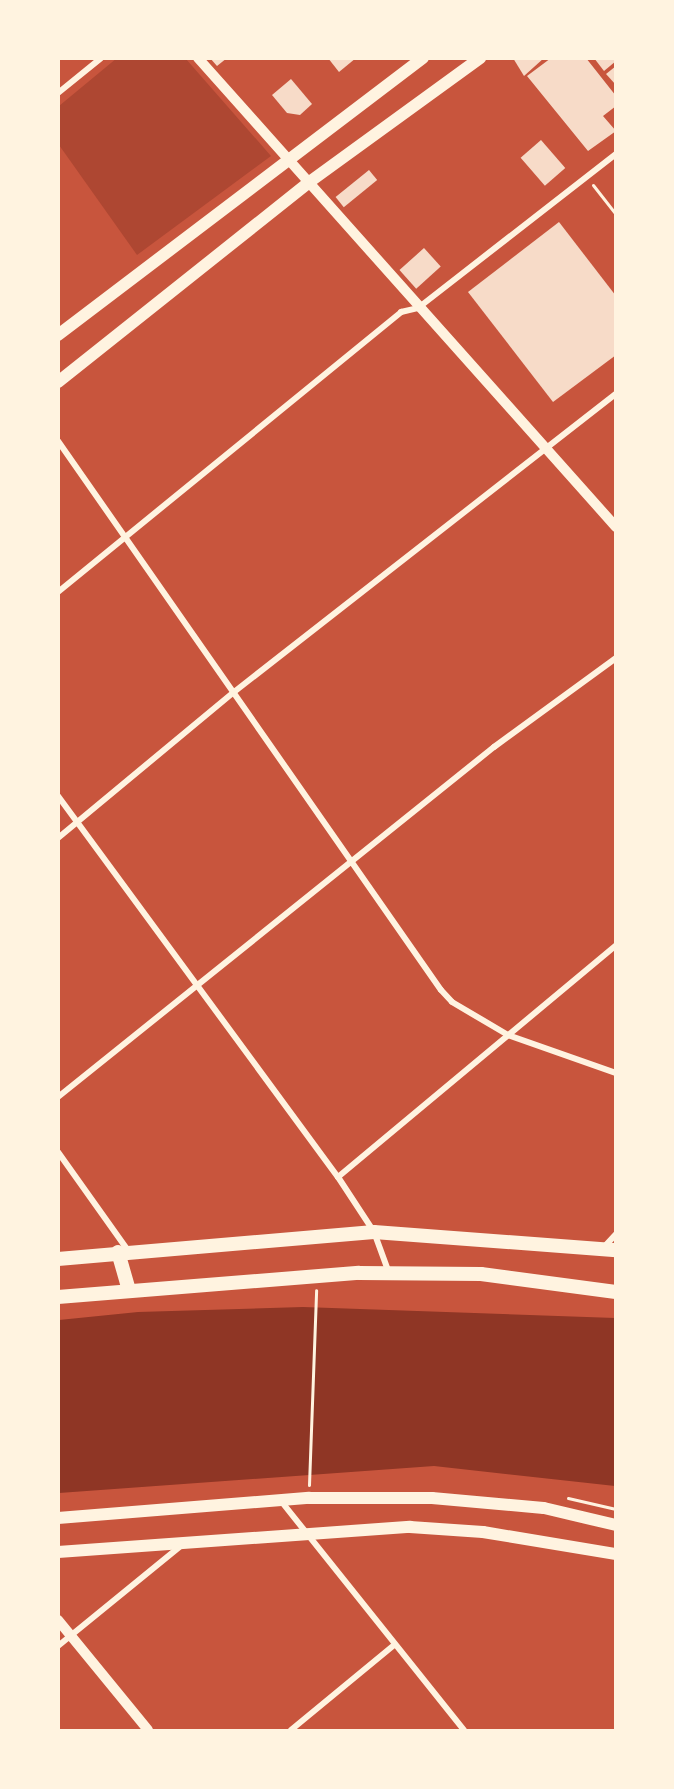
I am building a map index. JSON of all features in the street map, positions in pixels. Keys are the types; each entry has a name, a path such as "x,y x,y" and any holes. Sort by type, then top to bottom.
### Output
{"main road":[{"path":"58,335 423,58"},
{"path":"58,382 308,183 480,58"},
{"path":"58,1259 374,1232 610,1249"},
{"path":"124,1253 129,1290"},
{"path":"58,1297 129,1290 389,1273 481,1274 615,1292"},
{"path":"58,1518 280,1500 484,1500 544,1508 615,1525"},
{"path":"58,1552 410,1527 472,1531 615,1554"}],"street":[{"path":"58,93 100,58"},
{"path":"198,58 286,160 545,447 615,528"},
{"path":"58,592 401,312 418,308 615,153"},
{"path":"58,837 234,692 615,394"},
{"path":"58,441 353,860 441,990 452,1002 508,1035 615,1072"},
{"path":"58,1097 494,747 615,657"},
{"path":"58,796 338,1178 374,1232 389,1273"},
{"path":"338,1178 615,945"},
{"path":"58,1152 124,1253"},
{"path":"610,1249 615,1234"},
{"path":"280,1500 464,1731"},
{"path":"58,1646 185,1543"},
{"path":"58,1620 148,1731"},
{"path":"291,1731 394,1645"}],"path":[{"path":"586,177 615,214"},
{"path":"309,1487 316,1283"}],"shaded area":[{"path":"117,58 186,59 271,156 137,255 59,145 59,106"},
{"path":"303,1307 615,1318 615,1486 434,1466 59,1493 59,1320 138,1312"}],"building":[{"path":"210,58 227,58 217,66"},
{"path":"328,58 356,58 339,72"},
{"path":"513,58 544,58 524,76"},
{"path":"551,58 586,58 616,96 616,106 603,116 616,131 588,151 527,76"},
{"path":"594,58 616,58 616,61 604,71"},
{"path":"616,66 616,85 606,74"},
{"path":"291,79 312,104 300,115 287,113 272,95"},
{"path":"541,140 565,168 545,186 521,158"},
{"path":"369,170 377,180 344,207 336,197"},
{"path":"559,222 616,296 616,355 553,402 468,292"},
{"path":"424,248 441,267 416,289 399,270"}]}
